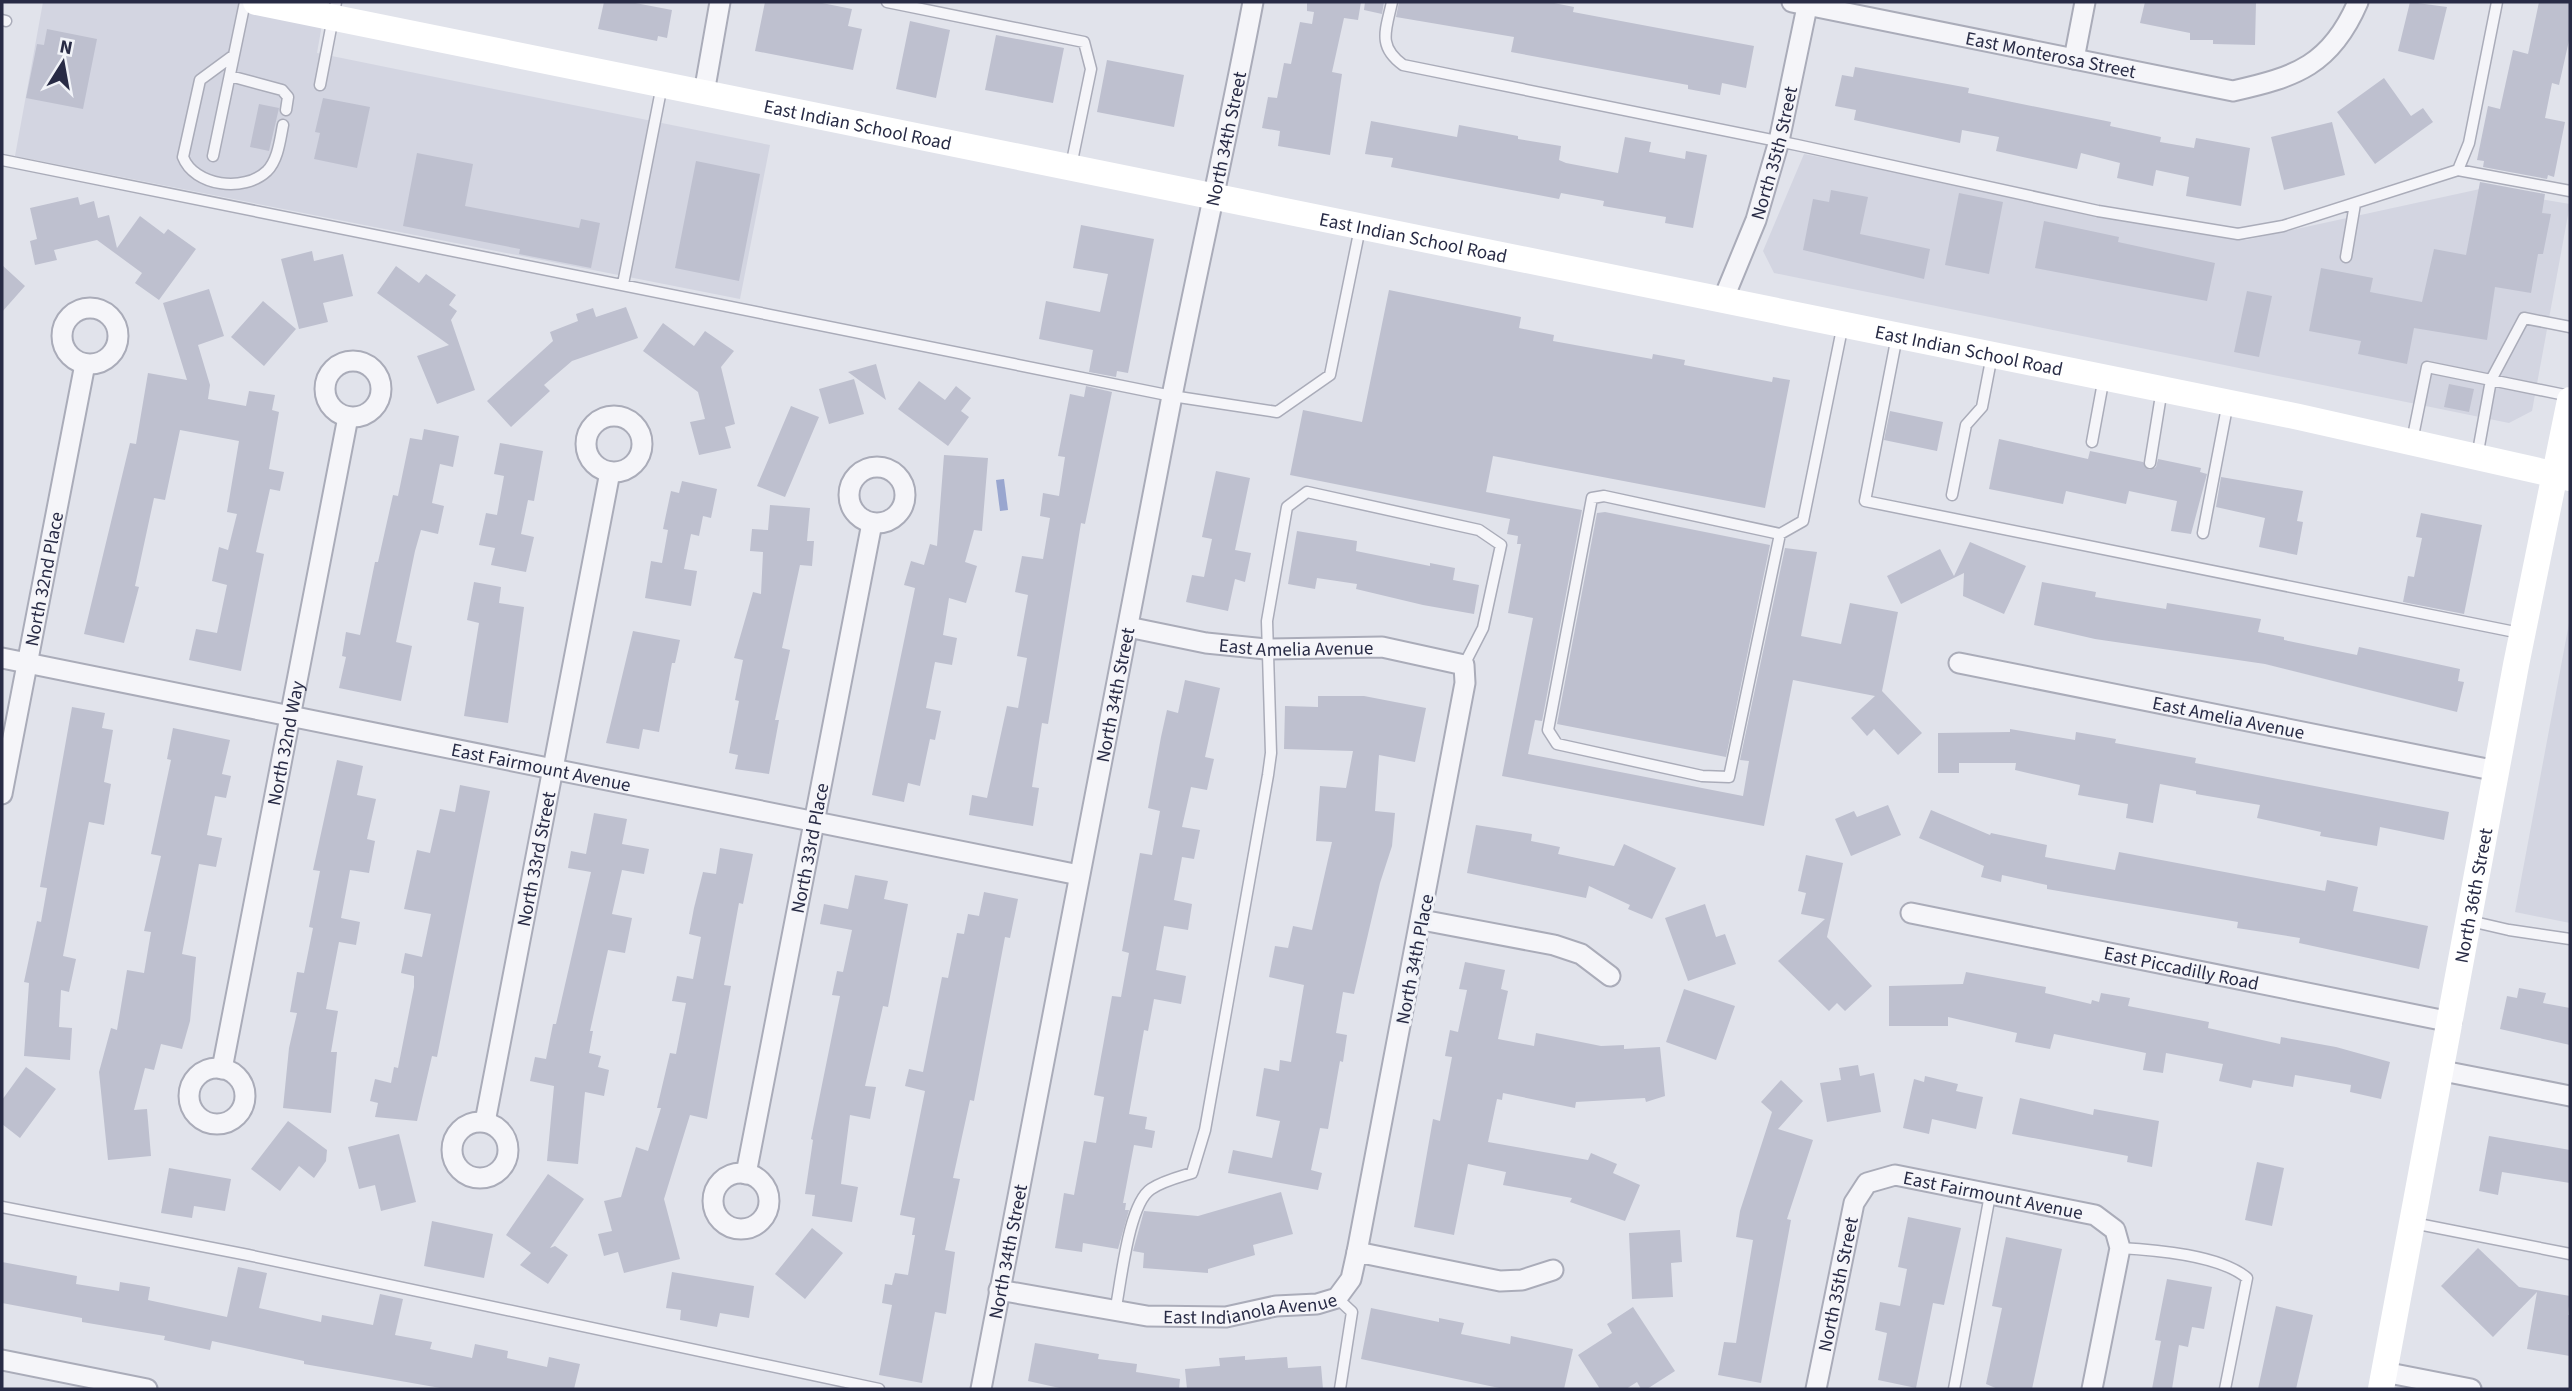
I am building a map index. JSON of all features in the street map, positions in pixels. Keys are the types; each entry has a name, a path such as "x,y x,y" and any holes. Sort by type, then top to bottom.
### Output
{"main road":[{"name":"East Indian School Road","path":"256,2 335,10 704,93 2228,402 2563,476"},
{"name":"North 36th Street","path":"2383,1381 2523,634 2563,476 2570,398"}],"street":[{"path":"704,93 720,2"},
{"name":"North 34th Street","path":"981,1389 1172,397 1253,2"},
{"path":"2074,60 2085,2"},
{"name":"East Monterosa Street","path":"1802,3 2233,91 2281,81 2309,67 2334,43 2358,2"},
{"name":"North 35th Street","path":"1723,300 1756,220 1779,141 1802,3"},
{"name":"North 32nd Place","path":"2,794 85,364"},
{"name":"North 32nd Way","path":"222,1069 348,417"},
{"name":"North 33rd Street","path":"485,1122 610,472"},
{"name":"North 33rd Place","path":"746,1174 873,523"},
{"name":"East Amelia Avenue","path":"1128,627 1206,643 1266,649 1382,647 1464,665"},
{"name":"East Fairmount Avenue","path":"2,658 1079,875"},
{"name":"East Amelia Avenue","path":"1959,663 2497,771"},
{"name":"North 34th Place","path":"1357,1252 1422,919 1465,683 1464,665"},
{"name":"East Piccadilly Road","path":"1911,913 2451,1023"},
{"path":"1422,919 1554,944 1581,954 1610,976"},
{"path":"2443,1071 2570,1096"},
{"name":"East Fairmount Avenue","path":"1867,1183 1895,1175 2095,1215 2117,1239"},
{"name":"North 35th Street","path":"1816,1389 1854,1203 1867,1183"},
{"path":"2092,1389 2117,1239"},
{"path":"1357,1252 1500,1281 1522,1280 1553,1270"},
{"name":"East Indianola Avenue","path":"999,1290 1115,1312 1158,1317 1226,1317 1276,1306 1317,1304 1337,1298 1351,1279 1357,1252"},
{"path":"2,1360 147,1389"},
{"path":"2383,1381 2471,1389"}],"lane":[{"path":"213,156 245,2"},
{"path":"887,2 1084,42 1091,69 1071,167"},
{"path":"1392,2 1384,39 1389,55 1402,65 1779,141 2098,211 2238,234 2283,226 2458,170 2570,191"},
{"path":"2458,170 2469,143 2497,2"},
{"path":"320,85 335,10"},
{"path":"234,55 200,80 183,157 187,167 202,178 227,184 248,181 267,171 278,151 283,125"},
{"path":"230,76 282,90 288,97 286,110"},
{"path":"622,284 662,84"},
{"path":"2,160 1172,397 1277,412 1330,375 1361,226"},
{"path":"2346,257 2355,204"},
{"path":"2477,457 2491,380 2524,318 2570,327"},
{"path":"1780,534 1729,777 1702,776 1557,744 1548,730 1592,498 1604,496 1780,534 1804,521 1843,324"},
{"path":"1897,335 1866,501 2523,634"},
{"path":"1952,495 1966,425 1983,407 1992,354"},
{"path":"2412,442 2427,367 2570,398"},
{"path":"2092,442 2104,377"},
{"path":"2150,463 2162,389"},
{"path":"2203,533 2228,402"},
{"path":"1115,1312 1135,1213 1143,1196 1152,1189 1192,1172 1205,1130 1242,937 1271,753 1267,621 1287,507 1307,492 1479,530 1501,545 1483,628 1464,665"},
{"path":"2469,920 2509,930 2570,939"},
{"path":"1954,1389 1990,1195"},
{"path":"2,1207 248,1255 879,1389"},
{"path":"2413,1223 2570,1254"},
{"path":"2117,1239 2146,1249 2232,1265 2247,1278 2225,1389"},
{"path":"1337,1298 1352,1312 1340,1389"}],"shaded area":[{"path":"43,2 326,2 317,53 770,145 740,299 15,156"},
{"path":"1804,154 2246,240 2480,189 2570,204 2532,411 2509,423 1774,273 1763,251"},
{"path":"2570,618 2570,923 2515,912"}],"water":[{"path":"1004,479 1008,510 1000,511 996,480"}],"building":[{"path":"604,2 630,2 672,10 667,38 658,36 657,41 598,29"},
{"path":"765,2 817,2 852,9 848,26 862,29 853,70 755,51"},
{"path":"1307,2 1361,2 1358,20 1344,18 1332,72 1342,74 1330,155 1278,146 1280,131 1262,128 1268,97 1277,98 1284,63 1291,64 1300,22 1312,24 1314,12 1307,11"},
{"path":"1365,2 1384,2 1382,14 1364,10"},
{"path":"1399,2 1549,2 1574,7 1573,12 1754,46 1746,88 1722,83 1720,95 1688,89 1688,85 1511,52 1514,37 1396,17"},
{"path":"2145,2 2256,2 2255,45 2213,44 2213,40 2190,40 2190,33 2140,23"},
{"path":"2410,2 2447,7 2434,60 2398,51"},
{"path":"2539,2 2570,2 2570,36 2559,85 2552,83 2545,118 2565,122 2554,177 2548,175 2547,179 2483,167 2484,161 2477,160 2488,106 2500,109 2513,50 2528,54"},
{"path":"910,21 950,30 936,98 896,89"},
{"path":"47,29 97,39 83,109 26,98 37,44 44,45"},
{"path":"996,35 1064,48 1053,103 985,90"},
{"path":"1107,60 1184,75 1174,127 1097,112"},
{"path":"1855,67 1969,88 1968,93 2111,122 2110,126 2161,137 2160,142 2194,148 2196,138 2250,148 2241,206 2186,196 2189,177 2156,170 2153,186 2117,178 2120,163 2081,153 2077,169 1996,151 1999,137 1962,130 1960,143 1854,120 1856,110 1835,106 1842,75 1853,77"},
{"path":"2384,78 2411,116 2423,108 2433,122 2375,164 2337,112"},
{"path":"323,98 370,107 357,168 314,159 320,133 315,132"},
{"path":"259,104 279,108 269,151 250,147"},
{"path":"1371,121 1457,137 1459,125 1518,136 1518,139 1561,146 1559,160 1566,163 1618,173 1625,137 1651,142 1649,152 1685,159 1686,151 1707,155 1693,228 1665,223 1666,217 1603,206 1604,201 1561,193 1559,199 1391,167 1393,158 1365,154"},
{"path":"2332,122 2345,175 2284,190 2271,137"},
{"path":"417,153 473,164 465,206 579,228 581,219 600,223 591,268 519,254 520,249 403,226"},
{"path":"696,161 760,174 739,281 675,268"},
{"path":"2480,182 2545,194 2542,213 2551,214 2543,254 2538,254 2531,293 2495,287 2487,340 2414,328 2407,364 2358,354 2361,341 2309,331 2321,268 2373,278 2370,292 2422,302 2434,249 2466,255"},
{"path":"1831,190 1868,197 1860,234 1930,249 1924,279 1803,250 1813,199 1829,202"},
{"path":"1959,193 2003,202 1989,274 1945,265"},
{"path":"78,197 80,205 94,201 98,218 109,215 117,248 140,216 164,234 168,229 196,249 159,300 135,283 142,273 97,240 54,250 57,260 35,265 30,241 37,239 30,208"},
{"path":"2044,221 2119,237 2118,242 2215,263 2207,301 2035,268"},
{"path":"1081,225 1154,239 1128,373 1117,371 1116,377 1089,372 1093,350 1039,339 1046,301 1100,312 1108,274 1073,268"},
{"path":"312,251 314,261 343,254 353,296 323,303 328,322 299,329 281,259"},
{"path":"2,265 25,286 2,312"},
{"path":"396,266 419,283 426,274 456,295 449,305 457,311 451,320 475,390 437,404 417,356 449,345 377,293"},
{"path":"209,289 224,336 198,345 210,385 208,399 246,406 249,391 275,395 272,410 279,412 269,469 284,472 280,491 270,489 256,552 264,554 241,671 189,660 196,629 217,633 227,585 212,581 219,547 228,550 237,514 227,512 239,441 180,430 165,500 154,498 135,586 139,587 124,643 84,634 130,443 136,444 148,373 187,380 163,303"},
{"path":"1389,290 1521,317 1519,328 1554,335 1553,341 1652,359 1653,354 1685,360 1684,365 1772,382 1773,377 1790,380 1765,508 1493,456 1486,492 1582,510 1542,721 1535,720 1528,754 1743,796 1749,761 1740,760 1785,548 1817,552 1801,636 1841,644 1850,603 1898,612 1882,691 1922,733 1898,755 1874,729 1867,736 1851,718 1875,696 1793,680 1764,826 1502,776 1533,618 1508,613 1521,544 1517,544 1518,536 1507,534 1510,519 1290,475 1303,410 1362,422"},
{"path":"2247,291 2272,296 2259,357 2234,352"},
{"path":"263,301 296,329 264,366 231,337"},
{"path":"626,307 638,338 572,361 544,385 550,391 511,427 487,401 553,341 550,332 578,321 576,314 593,308 596,317"},
{"path":"663,323 694,346 705,331 734,351 721,367 735,424 725,427 731,448 699,455 690,422 705,419 698,392 643,351"},
{"path":"876,364 886,400 848,372"},
{"path":"854,379 864,414 829,424 819,389"},
{"path":"919,381 945,400 956,386 971,398 961,411 969,417 948,446 898,409"},
{"path":"2449,384 2474,389 2469,412 2444,407"},
{"path":"1086,386 1112,392 1085,524 1081,523 1048,724 1042,723 1032,787 1039,788 1033,826 969,815 972,795 987,798 1007,706 1018,708 1027,658 1017,656 1028,595 1015,592 1022,556 1043,559 1050,518 1040,516 1043,493 1059,496 1065,457 1058,456 1070,394 1084,397"},
{"path":"791,406 819,417 785,497 757,486"},
{"path":"1890,411 1943,422 1937,451 1884,440"},
{"path":"424,429 459,436 453,467 440,464 432,503 444,506 438,534 421,530 415,551 396,642 412,646 401,701 339,688 346,657 342,656 346,632 360,635 375,562 378,562 393,495 398,496 410,438 422,440"},
{"path":"1999,439 2088,459 2090,451 2143,462 2149,470 2156,467 2158,459 2201,468 2200,472 2207,474 2191,534 2171,531 2177,501 2129,491 2126,504 2066,491 2063,504 1989,489"},
{"path":"500,443 543,451 534,501 528,500 521,534 534,537 526,572 491,565 495,548 479,545 486,513 497,515 504,476 494,474"},
{"path":"944,455 988,458 982,531 974,530 965,562 977,566 966,603 949,598 943,635 957,638 952,665 935,662 926,708 941,711 935,740 930,739 920,786 908,783 904,802 872,795 915,588 904,585 911,561 924,565 930,544 937,546"},
{"path":"1216,471 1250,478 1235,550 1251,553 1245,582 1235,579 1228,611 1186,602 1192,575 1204,577 1212,539 1202,537"},
{"path":"2221,477 2303,491 2297,521 2303,522 2297,555 2259,547 2265,518 2216,507"},
{"path":"682,481 717,489 711,518 703,516 699,536 691,534 684,569 697,571 691,606 645,598 651,561 662,563 668,530 663,529 671,491 679,493"},
{"path":"770,505 810,508 807,541 814,541 812,566 800,565 782,648 790,650 775,720 779,720 769,774 735,769 738,755 729,753 739,701 735,700 743,660 734,658 753,592 761,594 763,552 750,551 752,529 768,530"},
{"path":"1605,512 1770,545 1726,757 1557,724 1597,513"},
{"path":"2421,513 2482,525 2464,614 2403,602 2408,576 2414,577 2422,538 2416,537"},
{"path":"1297,531 1357,541 1356,551 1430,566 1430,563 1455,568 1453,580 1479,585 1474,614 1356,589 1357,584 1317,578 1315,589 1288,584"},
{"path":"1970,542 2026,566 2004,614 1963,596 1964,573 1901,604 1887,576 1940,549 1954,576"},
{"path":"474,582 501,587 499,603 524,607 508,723 464,716 479,623 467,620"},
{"path":"2042,582 2096,592 2095,597 2166,609 2167,603 2261,619 2258,632 2284,637 2284,640 2357,655 2359,647 2460,669 2458,681 2464,682 2457,712 2265,664 2095,639 2034,625"},
{"path":"633,631 680,640 675,663 672,663 659,732 643,729 639,749 606,743"},
{"path":"1185,680 1220,688 1205,757 1214,759 1207,790 1191,787 1182,827 1200,830 1194,859 1182,857 1174,900 1192,904 1188,930 1164,926 1156,970 1186,976 1181,1004 1154,999 1148,1031 1144,1030 1129,1114 1147,1117 1145,1129 1155,1131 1152,1148 1134,1145 1123,1203 1126,1203 1125,1210 1129,1210 1118,1249 1083,1243 1082,1252 1055,1248 1064,1193 1074,1195 1084,1141 1096,1143 1104,1097 1094,1095 1112,996 1121,997 1129,953 1122,951 1140,853 1152,855 1160,811 1148,808 1161,737 1167,710 1178,713"},
{"path":"1318,696 1364,696 1426,708 1415,762 1379,755 1375,811 1395,813 1392,846 1380,883 1354,994 1343,992 1336,1033 1347,1035 1343,1062 1340,1061 1328,1129 1320,1128 1311,1170 1322,1173 1318,1190 1228,1173 1233,1150 1272,1158 1280,1121 1256,1116 1264,1068 1279,1071 1280,1060 1291,1062 1304,985 1269,977 1275,946 1288,948 1293,926 1312,930 1332,842 1316,841 1320,786 1346,788 1353,751 1284,749 1285,706 1318,707"},
{"path":"72,707 105,713 102,728 113,730 104,782 111,784 104,825 89,822 63,956 76,959 69,992 61,990 59,1027 72,1028 70,1060 24,1056 29,983 24,982 37,921 41,922 47,888 40,887"},
{"path":"173,728 230,740 222,774 231,776 226,798 215,796 207,835 222,838 216,867 199,864 182,954 196,957 190,1021 182,1049 161,1044 154,1070 145,1068 134,1110 147,1109 151,1156 108,1160 99,1072 111,1028 117,1030 127,970 144,973 151,932 144,931 161,856 151,854 171,760 167,759"},
{"path":"2010,729 2075,740 2076,732 2116,739 2115,743 2196,758 2195,763 2449,812 2444,840 2380,827 2377,846 2320,836 2321,832 2257,818 2260,805 2196,794 2196,791 2160,784 2153,823 2126,818 2128,804 2078,795 2080,785 2015,770 2016,763 1959,763 1959,773 1938,773 1938,733 2010,732"},
{"path":"337,760 363,766 357,795 376,799 367,839 375,841 369,873 350,870 341,918 360,922 356,945 339,942 326,1009 338,1011 331,1052 337,1052 331,1113 283,1108 289,1048 297,1013 290,1012 297,972 304,973 313,928 309,927 320,871 313,870"},
{"path":"460,785 490,791 437,1057 432,1056 417,1121 375,1117 378,1103 370,1101 375,1079 391,1083 394,1067 398,1068 414,987 414,976 401,973 405,953 422,957 431,914 404,909 417,850 430,853 440,809 455,812"},
{"path":"1888,805 1901,835 1851,856 1835,819 1854,811 1857,817"},
{"path":"1931,810 1990,835 1991,833 2047,845 2045,857 2115,870 2119,852 2325,891 2327,880 2358,887 2353,911 2428,926 2419,969 2299,943 2300,938 2237,928 2238,922 2047,889 2047,885 2002,875 2001,882 1981,877 1984,866 1919,838"},
{"path":"594,813 627,819 622,844 649,849 644,874 622,870 612,914 632,918 625,953 608,950 590,1031 593,1031 589,1053 601,1056 598,1067 609,1070 604,1096 585,1092 578,1164 547,1161 554,1086 530,1081 535,1057 546,1059 591,872 568,868 571,851 586,854"},
{"path":"1476,825 1532,834 1531,841 1560,847 1558,854 1614,866 1624,844 1676,868 1652,919 1628,909 1630,905 1589,886 1586,898 1467,873"},
{"path":"720,848 753,854 743,904 739,903 724,985 731,986 707,1119 690,1115 664,1199 680,1259 624,1273 618,1252 604,1256 598,1234 612,1231 604,1201 621,1197 636,1147 648,1151 661,1108 657,1108 670,1053 676,1054 686,1003 672,1001 677,976 693,979 701,937 689,934 694,908 703,872 716,874"},
{"path":"1806,855 1843,863 1827,937 1872,986 1845,1011 1837,1003 1829,1011 1778,961 1825,919 1801,914 1806,893 1798,891"},
{"path":"855,875 888,881 884,899 908,904 888,1007 883,1006 865,1086 876,1087 870,1119 850,1115 841,1184 858,1187 852,1222 812,1216 815,1195 805,1194 811,1139 840,996 832,995 837,971 843,972 852,930 820,924 824,904 848,909"},
{"path":"984,892 1018,899 1010,938 1005,937 974,1101 970,1100 953,1178 960,1179 945,1250 955,1252 946,1314 935,1312 922,1383 879,1375 892,1305 882,1303 885,1284 892,1285 895,1273 908,1275 915,1235 912,1235 915,1218 900,1215 925,1091 905,1086 909,1069 923,1072 942,977 948,978 957,933 964,934 968,914 979,916"},
{"path":"1705,904 1716,937 1725,934 1736,964 1688,981 1665,918"},
{"path":"1465,962 1505,970 1501,989 1508,991 1498,1039 1534,1046 1536,1033 1601,1046 1624,1045 1624,1049 1660,1047 1665,1096 1646,1102 1645,1098 1576,1102 1575,1108 1503,1093 1502,1100 1497,1099 1488,1142 1588,1160 1591,1153 1617,1164 1613,1173 1640,1185 1625,1221 1570,1202 1572,1198 1503,1185 1506,1172 1468,1164 1454,1235 1414,1227 1433,1119 1440,1121 1452,1057 1445,1056 1450,1030 1458,1032 1467,990 1459,989"},
{"path":"1966,972 2046,987 2045,993 2091,1004 2092,1000 2099,1002 2101,993 2130,998 2128,1006 2209,1022 2208,1028 2280,1044 2281,1037 2336,1047 2390,1062 2381,1099 2350,1092 2351,1085 2295,1075 2293,1087 2253,1080 2251,1088 2219,1081 2223,1064 2166,1053 2163,1073 2143,1070 2146,1053 2054,1034 2050,1049 2015,1042 2017,1033 1948,1017 1948,1026 1889,1026 1889,986 1963,984"},
{"path":"2519,988 2546,993 2543,1003 2570,1008 2570,1045 2500,1029 2507,996 2517,998"},
{"path":"1684,989 1735,1006 1716,1060 1666,1042"},
{"path":"1858,1065 1860,1076 1874,1073 1881,1112 1827,1122 1820,1083 1841,1080 1839,1068"},
{"path":"26,1067 56,1089 20,1138 2,1124 2,1100"},
{"path":"1925,1076 1958,1084 1956,1091 1983,1097 1976,1129 1932,1119 1929,1134 1903,1128 1914,1079 1924,1082"},
{"path":"1781,1080 1803,1101 1778,1129 1813,1140 1787,1219 1791,1220 1761,1383 1718,1375 1724,1342 1736,1343 1753,1240 1736,1237 1740,1211 1772,1112 1761,1102"},
{"path":"2020,1098 2093,1115 2094,1109 2159,1121 2152,1167 2127,1162 2128,1156 2012,1134"},
{"path":"288,1121 327,1150 326,1161 314,1178 299,1166 280,1191 251,1169"},
{"path":"399,1134 416,1202 381,1211 375,1185 359,1189 348,1147"},
{"path":"2489,1136 2570,1150 2570,1183 2502,1172 2498,1195 2479,1191"},
{"path":"2257,1162 2284,1168 2272,1226 2245,1220"},
{"path":"169,1168 231,1179 225,1211 194,1206 192,1218 161,1213"},
{"path":"548,1174 584,1199 550,1248 555,1246 568,1255 548,1284 520,1265 531,1253 506,1235"},
{"path":"1281,1192 1293,1234 1253,1245 1255,1255 1208,1269 1208,1273 1143,1268 1144,1253 1133,1251 1144,1211 1198,1216"},
{"path":"1908,1217 1961,1228 1944,1305 1933,1303 1916,1388 1878,1380 1887,1333 1875,1330 1880,1302 1900,1306 1907,1269 1898,1267"},
{"path":"432,1221 493,1234 484,1278 424,1266"},
{"path":"812,1228 843,1253 805,1299 775,1274"},
{"path":"1680,1230 1682,1262 1671,1263 1673,1297 1632,1299 1629,1233"},
{"path":"2006,1237 2062,1249 2032,1389 1998,1389 1986,1384 2002,1308 1992,1306"},
{"path":"2478,1248 2519,1287 2570,1296 2570,1356 2527,1349 2537,1292 2493,1337 2441,1286"},
{"path":"2,1262 77,1276 76,1284 119,1291 120,1282 150,1287 148,1300 227,1317 238,1267 267,1273 259,1308 321,1322 322,1315 373,1325 380,1294 403,1299 395,1335 432,1342 430,1349 472,1358 475,1344 508,1351 507,1358 547,1367 549,1357 580,1364 574,1389 446,1389 304,1364 304,1361 212,1341 210,1350 164,1340 165,1336 82,1322 82,1318 2,1303"},
{"path":"672,1272 754,1286 749,1318 720,1313 717,1327 680,1320 681,1310 666,1308"},
{"path":"2167,1279 2212,1287 2204,1329 2192,1327 2188,1347 2179,1345 2172,1389 2152,1389 2161,1341 2155,1340"},
{"path":"2276,1306 2313,1315 2296,1389 2258,1389"},
{"path":"1633,1307 1675,1371 1647,1389 1641,1389 1637,1382 1626,1389 1600,1389 1578,1355 1612,1333 1607,1324"},
{"path":"1371,1308 1439,1322 1439,1318 1464,1323 1461,1334 1510,1344 1511,1336 1573,1349 1564,1389 1504,1389 1361,1359"},
{"path":"1035,1343 1099,1354 1098,1359 1137,1364 1136,1372 1180,1379 1179,1389 1064,1389 1028,1381"},
{"path":"1245,1356 1245,1360 1287,1357 1288,1368 1321,1366 1323,1389 1187,1389 1185,1369 1220,1366 1219,1358"}]}
